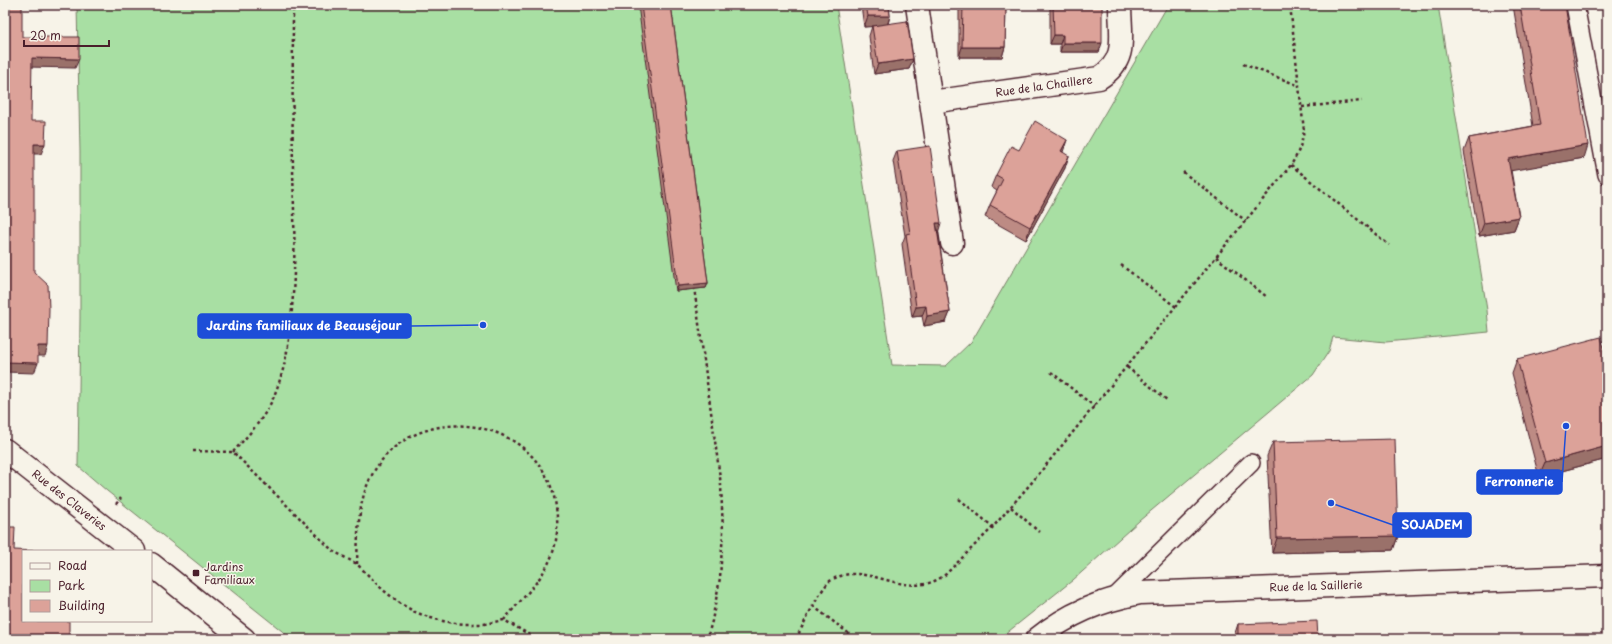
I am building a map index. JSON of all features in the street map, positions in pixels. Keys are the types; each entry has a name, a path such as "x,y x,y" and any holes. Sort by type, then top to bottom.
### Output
{"street":[{"path":"917,5 952,243"},
{"name":"Rue de la Chaillere","path":"931,102 1099,78 1115,65 1119,57 1121,48 1120,5"},
{"name":"Rue des Claveries","path":"5,450 133,550"},
{"path":"152,565 244,639"},
{"name":"Rue de la Saillerie","path":"1037,639 1068,617 1090,606 1114,598 1140,593 1607,576"}],"lane":[{"path":"1575,5 1607,175"},
{"path":"1114,598 1251,463"}],"path":[{"path":"233,452 256,426 269,407 287,358 295,269 293,5"},
{"path":"796,639 813,606 829,582 846,574 858,574 921,586 938,580 993,527 1095,407 1291,165 1301,145 1304,131 1290,5"},
{"path":"1243,64 1300,86"},
{"path":"1302,107 1362,100"},
{"path":"1291,165 1389,245"},
{"path":"1183,172 1246,221"},
{"path":"1216,257 1267,297"},
{"path":"1121,265 1176,307"},
{"path":"693,280 721,485 723,532 720,578 707,639"},
{"path":"1127,367 1168,401"},
{"path":"1051,372 1095,407"},
{"path":"193,450 233,452 333,551 357,564 383,590 401,604 415,612 431,618 464,624 484,624 504,620 546,568 553,552 557,534 558,518 552,490 541,469 530,455 518,443 502,434 492,430 469,425 434,427 418,433 403,441 389,452 372,476 363,497 358,534 357,564"},
{"path":"115,504 121,498"},
{"path":"959,500 993,527"},
{"path":"1010,507 1040,532"},
{"path":"813,606 856,639"},
{"path":"504,620 537,639"}],"green space":[{"path":"77,5 836,5 892,365 946,366 972,341 1168,5 1438,5 1487,310 1489,332 1386,342 1333,337 1329,351 1313,375 1139,521 1073,580 999,639 292,639 107,491 78,466 80,152"}],"building":[{"path":"5,5 22,5 22,37 79,37 79,59 32,58 31,121 46,121 45,144 34,144 34,272 48,285 49,309 48,346 38,346 38,363 5,362"},
{"path":"641,5 671,5 708,283 678,286"},
{"path":"866,5 889,5 890,16 868,16"},
{"path":"963,5 1006,5 1005,47 962,47"},
{"path":"1053,5 1102,5 1102,43 1063,43 1063,35 1054,35"},
{"path":"1520,5 1565,5 1588,145 1508,159 1519,217 1484,223 1469,138 1540,125"},
{"path":"907,21 913,59 878,64 872,26"},
{"path":"1035,121 1067,140 1061,151 1069,156 1030,227 990,205 1003,179 996,175 1011,146 1019,150"},
{"path":"930,146 941,223 936,223 950,312 927,316 926,306 916,307 906,234 910,233 897,151"},
{"path":"1601,337 1607,359 1607,446 1545,463 1517,359"},
{"path":"1395,439 1398,536 1277,538 1273,442"},
{"path":"5,527 15,527 14,550 22,550 22,622 69,622 69,639 5,639"},
{"path":"1317,621 1318,639 1238,639 1238,624"}],"place":[{"name":"Jardins familiaux de Beauséjour","path":"483,325"},
{"name":"Ferronnerie","path":"1566,426"},
{"name":"SOJADEM","path":"1331,503"},
{"name":"Jardins Familiaux","path":"196,573"}]}
